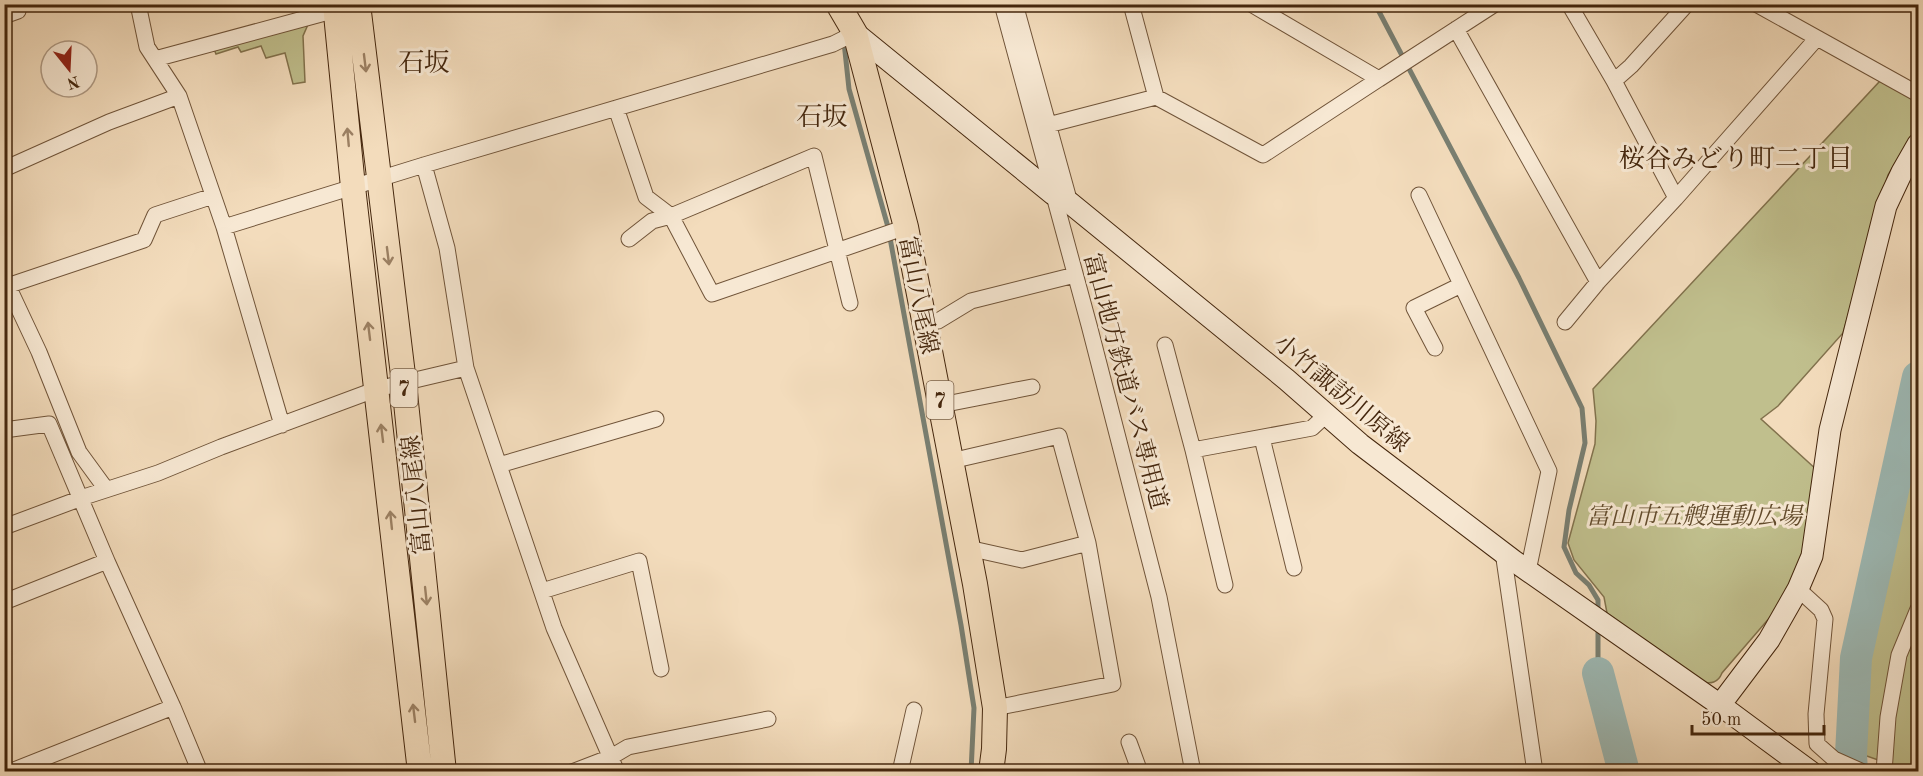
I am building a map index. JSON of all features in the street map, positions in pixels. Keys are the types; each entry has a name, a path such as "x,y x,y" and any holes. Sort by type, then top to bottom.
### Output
{"main road":[{"name":"富山八尾線","path":"838,4 855,33 906,227 968,548 995,708 991,771"},
{"name":"富山八尾線","path":"343,6 379,179 404,383 444,771"},
{"name":"富山八尾線","path":"343,6 353,187 420,771"},
{"name":"小竹諏訪川原線","path":"855,33 1287,380 1360,444 1528,571 1811,771"},
{"path":"1720,705 1768,640 1797,589 1812,556 1830,430 1886,206 1918,144"}],"street":[{"path":"4,16 18,12 15,4"},
{"path":"138,4 147,47 178,96 224,227 282,425"},
{"path":"224,227 424,165 833,44 855,33 851,4"},
{"name":"富山地方鉄道バス専用道","path":"1002,4 1061,199 1075,275 1159,597 1192,771"},
{"path":"1015,4 1048,125 1061,199"},
{"path":"1131,4 1156,97"},
{"path":"1048,125 1156,97 1263,155 1495,4"},
{"path":"1569,4 1614,81 1676,198"},
{"path":"1614,81 1631,66 1687,4"},
{"path":"1756,4 1918,94"},
{"path":"1251,5 1379,79"},
{"path":"155,59 343,6"},
{"path":"1456,29 1598,282"},
{"path":"1565,322 1598,282 1818,38"},
{"path":"4,170 109,122 178,96"},
{"path":"616,108 646,197 671,216 712,294 906,227"},
{"path":"629,239 652,221 671,216 814,156 850,303"},
{"path":"424,165 447,248 466,368 554,628 614,764"},
{"path":"1419,195 1549,471 1528,571"},
{"path":"106,489 79,452 39,352 6,286 144,240 155,215 213,196"},
{"path":"925,323 938,321 971,301 1075,275"},
{"path":"1435,348 1414,308 1461,285"},
{"path":"1165,345 1225,585"},
{"path":"4,527 106,489 158,473 376,389 466,368"},
{"path":"941,405 1032,387"},
{"path":"1193,450 1312,428 1326,415"},
{"path":"499,465 656,419"},
{"path":"4,430 49,424 200,771"},
{"path":"951,460 1059,436 1088,543 1113,684 995,708"},
{"path":"1262,438 1294,568"},
{"path":"968,548 1022,560 1088,543"},
{"path":"1503,552 1535,771"},
{"path":"4,602 108,561"},
{"path":"542,591 639,561 661,669"},
{"path":"1797,589 1821,610 1826,619 1816,714 1817,744 1834,759 1863,771"},
{"path":"1884,771 1888,717 1899,655 1918,609"},
{"path":"9,771 173,707"},
{"path":"900,771 914,710"},
{"path":"572,771 614,764 628,747 768,720"},
{"path":"1129,742 1140,771"}],"green space":[{"path":"310,20 303,36 305,82 293,84 285,53 266,58 261,46 241,52 238,47 216,54 212,44"},
{"name":"富山市五艘運動広場","path":"1880,81 1918,101 1918,125 1888,175 1843,333 1778,406 1761,419 1818,471 1808,540 1784,601 1716,681 1701,682 1607,613 1604,597 1574,560 1568,543 1595,444 1596,421 1593,389"},
{"path":"1918,455 1918,771 1910,771 1858,753 1862,652 1898,517"}],"waterway":[{"path":"1375,4 1519,278 1582,408 1585,443 1569,510 1564,547 1576,573 1589,585 1598,600 1598,614"},
{"path":"844,42 849,89 888,227 961,625 974,708 971,772"},
{"path":"1852,772 1856,658 1918,377"},
{"path":"1598,627 1598,673"},
{"path":"1598,673 1624,772"}],"district":[{"name":"石坂","path":"424,62"},
{"name":"石坂","path":"822,116"},
{"name":"桜谷みどり町二丁目","path":"1736,158"}]}
